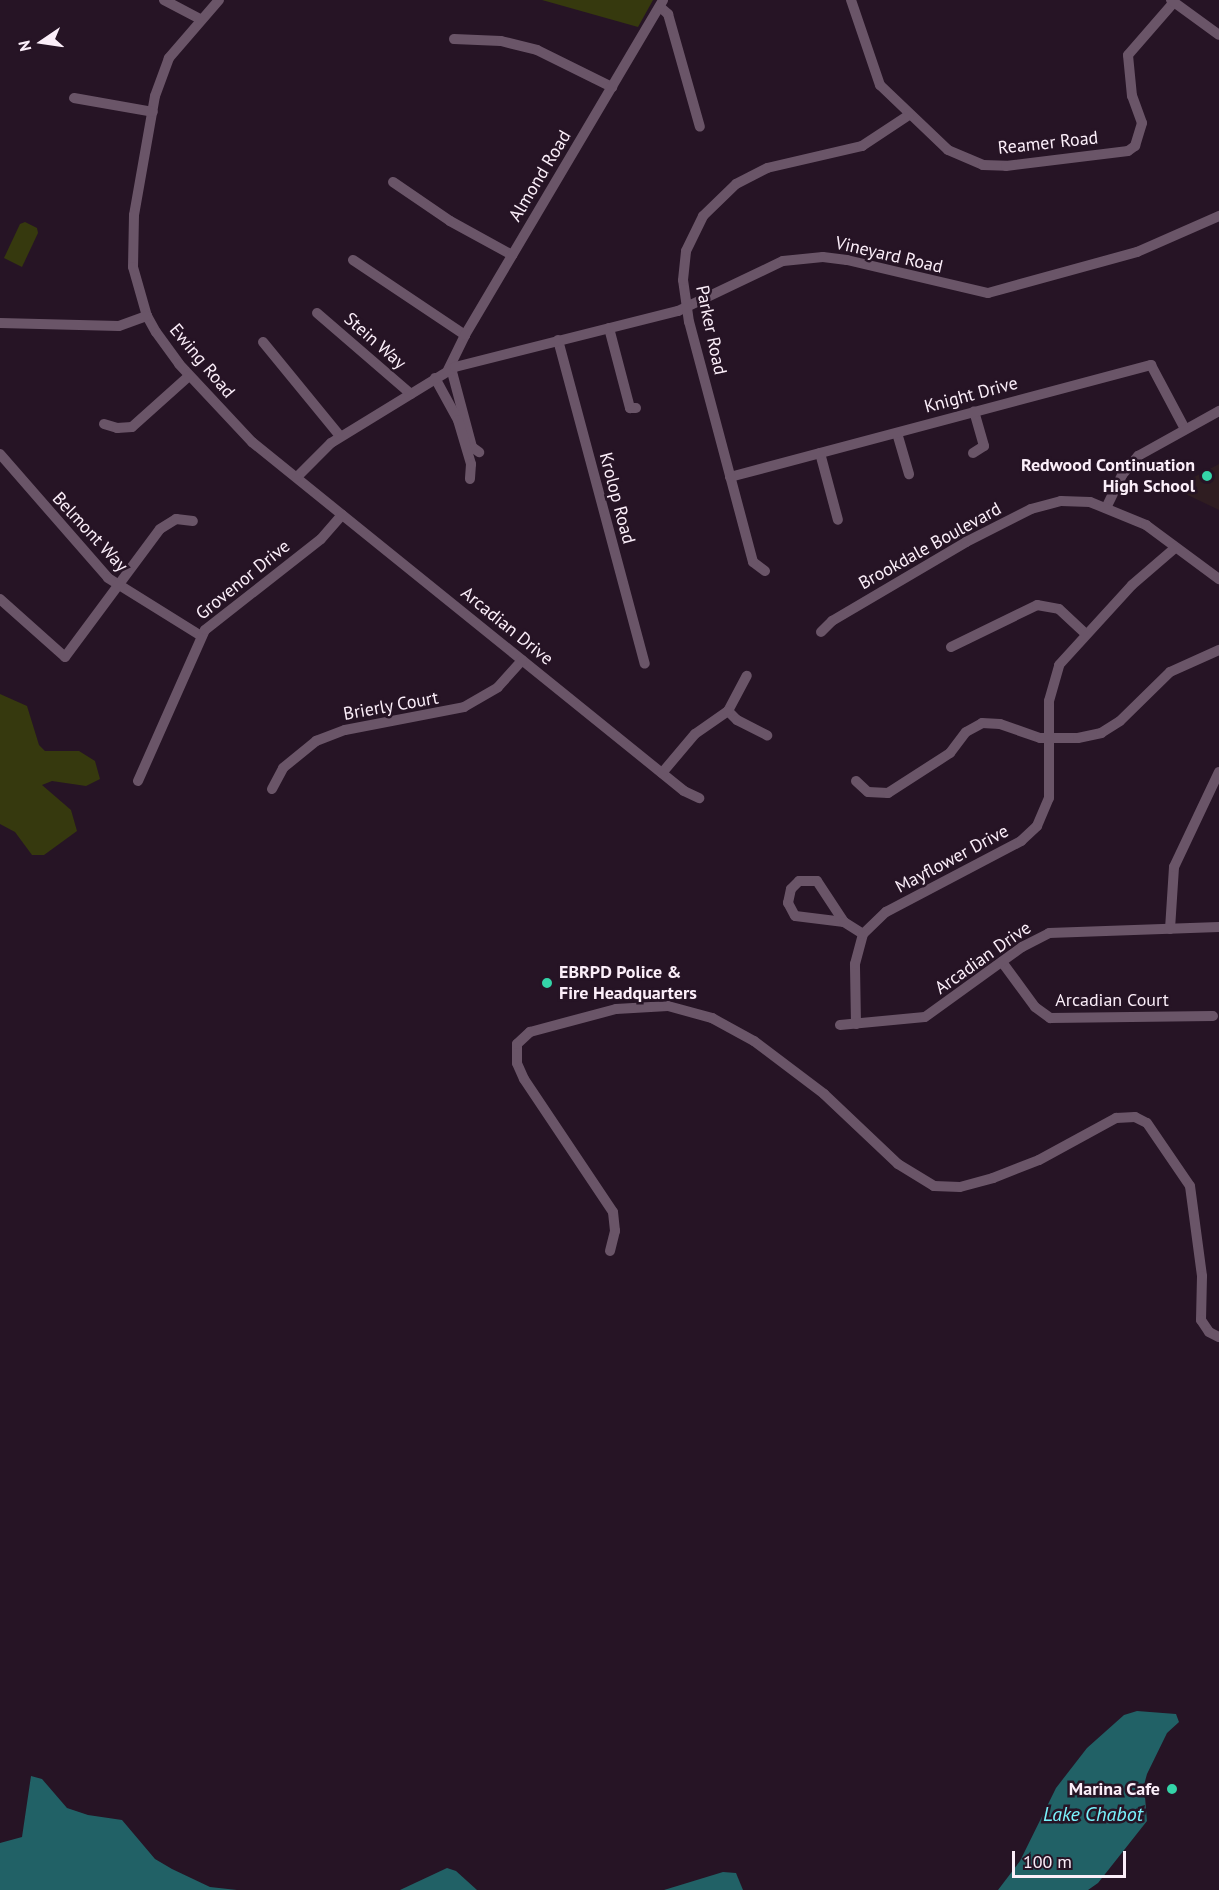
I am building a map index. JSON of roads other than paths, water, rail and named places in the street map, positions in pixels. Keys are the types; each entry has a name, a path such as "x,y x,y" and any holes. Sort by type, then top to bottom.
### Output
{"street":[{"path":"165,0 201,19"},
{"name":"Ewing Road","path":"219,0 164,65 153,112 133,229 133,267 147,316 189,376 245,435 297,477"},
{"name":"Reamer Road","path":"851,0 880,85 948,150 983,165 1128,151 1142,132 1127,71 1128,55 1173,1"},
{"path":"1173,1 1219,35"},
{"path":"662,4 668,14 700,127"},
{"name":"Almond Road","path":"450,369 465,335 662,4"},
{"path":"454,39 501,42 537,50 612,87"},
{"path":"74,98 153,112"},
{"name":"Parker Road","path":"765,571 753,562 686,308 683,272 686,251 703,216 723,194 767,168 861,146 909,115"},
{"path":"393,182 450,221 512,255"},
{"name":"Vineyard Road","path":"450,369 686,308 783,261 823,257 988,293 1137,252 1219,216"},
{"path":"353,260 465,335"},
{"name":"Stein Way","path":"317,312 411,394"},
{"path":"0,322 119,326 147,316"},
{"path":"609,328 630,408 636,408"},
{"name":"Krolop Road","path":"558,340 645,664"},
{"path":"263,342 343,434"},
{"path":"276,346 343,434"},
{"name":"Knight Drive","path":"730,477 1151,365 1185,429"},
{"path":"297,477 343,434 450,369 472,447 479,452"},
{"path":"104,424 117,429 132,426 189,376"},
{"path":"435,378 458,420 471,464 470,479"},
{"path":"973,453 984,446 974,411"},
{"path":"1106,508 1122,475 1138,456 1219,411"},
{"path":"897,433 909,474"},
{"path":"820,453 838,520"},
{"name":"Belmont Way","path":"0,454 73,541 118,586 201,636"},
{"name":"Arcadian Drive","path":"297,477 662,773 699,798"},
{"name":"Brookdale Boulevard","path":"822,632 843,615 1031,509 1071,500 1106,508 1146,525 1219,579"},
{"name":"Grovenor Drive","path":"138,781 201,636 321,539 342,515"},
{"path":"0,599 65,657 165,524 176,519 193,521"},
{"name":"Mayflower Drive","path":"863,934 886,912 1031,834 1048,805 1053,681 1064,658 1085,633 1175,548"},
{"path":"951,647 1037,605 1059,609 1085,633"},
{"path":"856,781 868,792 888,793 950,753 966,732 982,723 994,722 1026,735 1049,738 1086,737 1107,730 1170,672 1219,650"},
{"name":"Brierly Court","path":"272,789 283,768 316,741 345,730 464,708 498,687 522,660"},
{"path":"662,773 695,734 728,711 747,676"},
{"path":"728,711 737,720 767,735"},
{"path":"1170,928 1173,867 1214,797 1219,772"},
{"path":"844,922 795,916 788,903 790,890 799,881 817,881 844,922 863,934 855,964 856,1024"},
{"name":"Arcadian Drive","path":"840,1025 925,1017 1002,962 1048,933 1219,927"},
{"name":"Arcadian Court","path":"1002,962 1035,1007 1050,1018 1213,1016"},
{"path":"609,1251 616,1224 611,1206 524,1079 516,1050 530,1032 616,1009 668,1006 712,1018 754,1041 824,1094 898,1164 934,1186 960,1186 993,1179 1039,1160 1116,1118 1135,1116 1147,1123 1190,1186 1202,1276 1201,1320 1209,1332 1219,1337"}],"water":[{"name":"Lake Chabot","path":"1137,1711 1176,1714 1179,1722 1167,1733 1147,1774 1144,1785 1147,1821 1098,1883 1088,1890 998,1890 1020,1861 1056,1788 1087,1748 1124,1715"},
{"path":"31,1776 42,1779 67,1808 88,1815 122,1820 155,1859 172,1869 210,1887 237,1890 0,1890 0,1843 22,1837"},
{"path":"447,1868 456,1871 477,1890 400,1890"},
{"path":"723,1872 736,1873 743,1890 664,1890"}],"place":[{"name":"Redwood Continuation High School","path":"1207,476"},
{"name":"EBRPD Police & Fire Headquarters","path":"547,983"},
{"name":"Marina Cafe","path":"1172,1789"}]}
